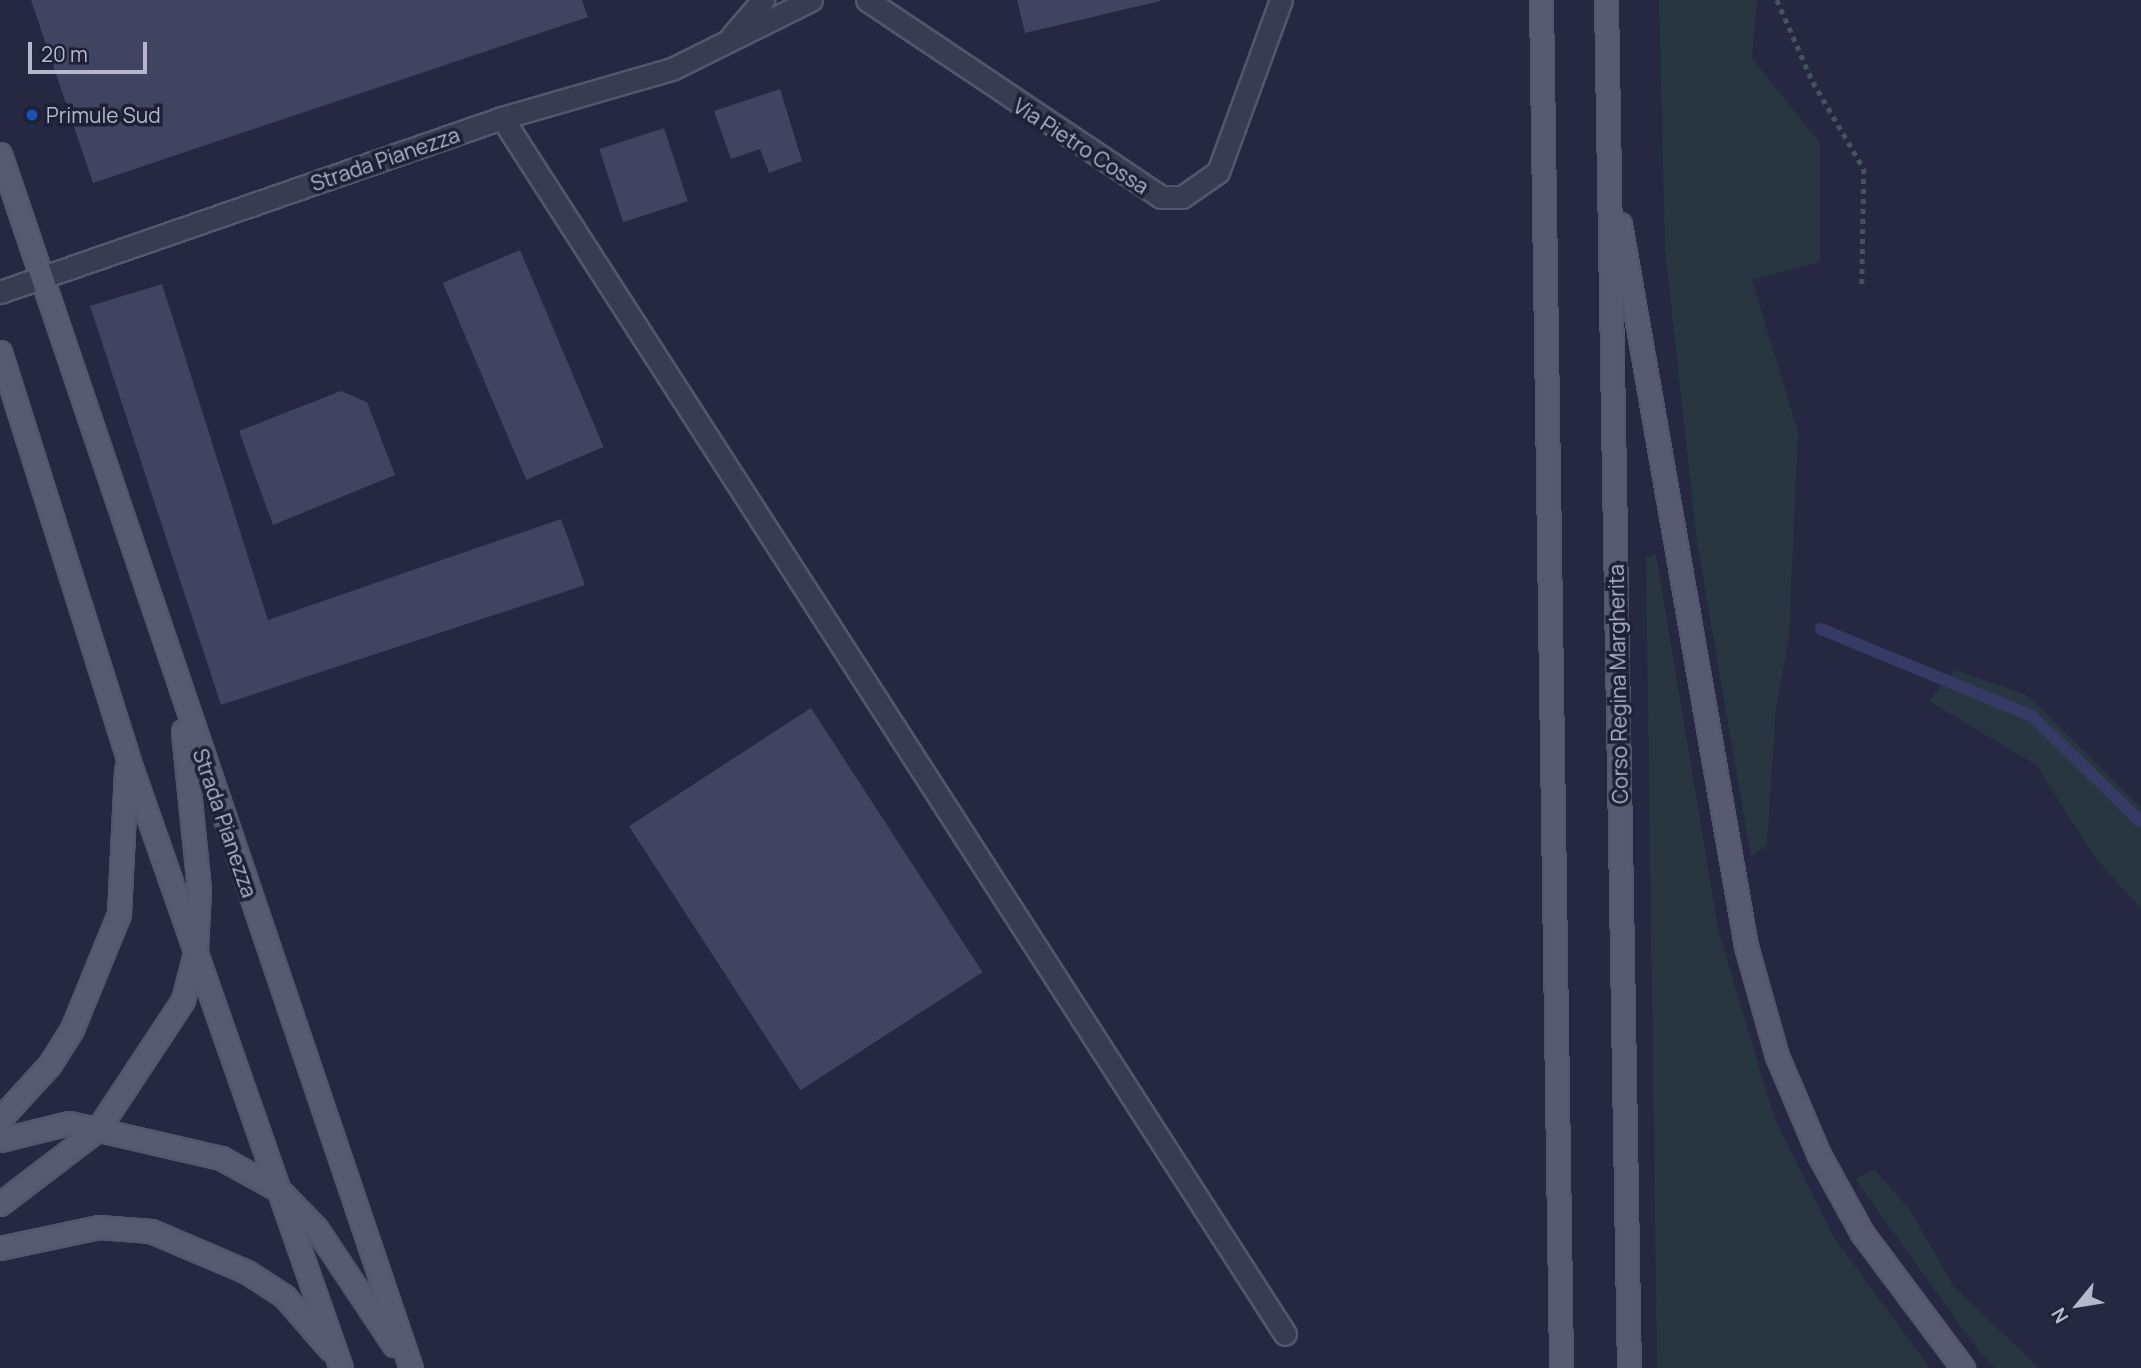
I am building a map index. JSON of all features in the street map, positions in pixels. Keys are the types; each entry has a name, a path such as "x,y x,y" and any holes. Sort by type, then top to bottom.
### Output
{"main road":[{"path":"1541,0 1561,1368"},
{"name":"Corso Regina Margherita","path":"1606,0 1629,1368"},
{"name":"Strada Pianezza","path":"0,154 409,1368"},
{"path":"1609,158 1746,946 1777,1056 1819,1155 1862,1233 1963,1368"},
{"path":"0,352 127,756 339,1363"},
{"path":"0,1204 98,1129 175,1020 196,950 196,818 176,679"},
{"path":"0,1119 35,1083 72,1029 119,914 127,756"},
{"path":"0,1140 51,1124 98,1129 221,1158 279,1190 358,1285 409,1368"},
{"path":"0,1248 99,1227 163,1235 201,1247 284,1296 339,1363"}],"street":[{"name":"Strada Pianezza","path":"729,41 763,0"},
{"name":"Strada Pianezza","path":"0,292 502,118 672,69 811,0"},
{"name":"Via Pietro Cossa","path":"867,0 1138,186 1182,197 1218,172 1281,0"},
{"path":"502,118 1284,1334"}],"path":[{"path":"1777,0 1813,82 1864,170 1863,288"}],"shaded area":[{"path":"1659,0 1757,0 1752,58 1820,143 1820,262 1752,280 1798,432 1789,638 1776,708 1767,845 1751,857 1697,542 1665,249"},
{"path":"1656,554 1718,929 1775,1120 1833,1236 1930,1368 1657,1368 1646,558"},
{"path":"1955,670 2027,695 2141,807 2141,909 2095,857 2036,765 1929,701"},
{"path":"1874,1169 1910,1210 1954,1287 2039,1368 1995,1368 1978,1350 1855,1179"}],"building":[{"path":"31,0 582,0 588,17 93,183"},
{"path":"1017,0 1160,0 1160,1 1025,33"},
{"path":"780,89 802,161 769,173 760,149 731,159 714,111"},
{"path":"664,128 688,201 623,222 599,149"},
{"path":"520,250 604,447 526,480 443,283"},
{"path":"162,284 268,620 561,519 585,585 221,705 90,306"},
{"path":"341,391 367,402 395,475 273,525 239,431"},
{"path":"811,708 983,972 801,1090 629,826"}],"waterway":[{"path":"1821,629 2032,716 2141,822"}],"place":[{"name":"Primule Sud","path":"32,115"}]}
